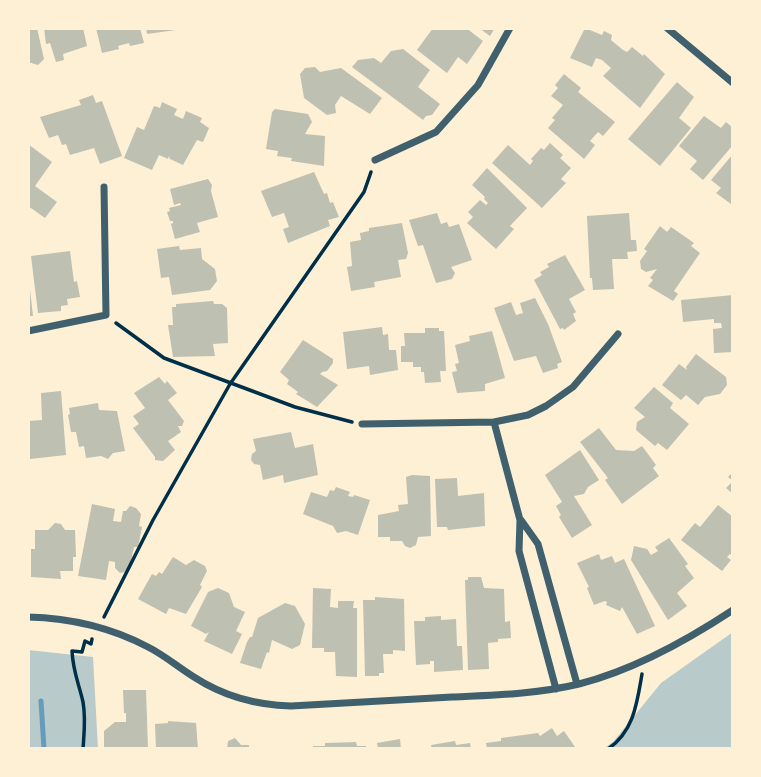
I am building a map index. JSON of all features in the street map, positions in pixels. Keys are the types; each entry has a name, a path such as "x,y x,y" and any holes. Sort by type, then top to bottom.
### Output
{"street":[{"path":"376,160 436,132 478,85 510,28"},
{"path":"667,28 733,83"},
{"path":"28,331 106,315 104,187"},
{"path":"362,424 494,422 528,415 561,397 573,387 618,334"},
{"path":"494,422 520,520 519,551 556,689"},
{"path":"520,520 538,544 577,684"},
{"path":"28,617 55,619 98,628 151,648 196,679 230,696 274,705 513,694 556,689 644,661 733,610"}],"path":[{"path":"83,749 83,701 77,688 72,652 82,652 85,641 91,644 153,520 230,384 363,192 376,160"},
{"path":"106,315 164,358 295,407 362,424"},
{"path":"608,749 622,736 635,711 644,661"}],"shaded area":[{"path":"733,632 733,749 603,749 613,742 661,683"},
{"path":"28,650 93,657 98,749 28,749"}],"building":[{"path":"28,28 37,28 44,59 38,65 28,62"},
{"path":"44,28 83,28 87,46 63,54 64,60 56,62 50,43 46,44"},
{"path":"96,28 140,28 144,43 130,46 129,43 118,46 119,49 102,53"},
{"path":"146,28 183,28 183,29 147,34"},
{"path":"433,28 466,28 483,41 467,64 458,57 447,73 417,50"},
{"path":"479,28 495,28 490,36"},
{"path":"585,28 602,35 604,31 612,35 611,40 623,50 627,52 632,47 643,56 644,54 665,74 640,108 603,76 611,68 602,60 596,58 592,67 570,58"},
{"path":"403,49 430,70 418,87 440,104 432,115 423,120 352,67 358,60 374,58 381,63 391,51"},
{"path":"315,67 320,72 341,68 382,98 370,114 341,96 335,105 336,113 327,115 304,98 300,74 305,68"},
{"path":"564,74 581,88 578,92 615,122 603,136 598,132 590,141 595,145 584,159 548,128 555,120 552,118 563,105 551,96 558,88 555,85"},
{"path":"677,82 694,97 679,118 691,128 660,166 628,139"},
{"path":"93,95 96,103 102,101 122,156 100,164 94,148 70,155 66,144 62,145 58,135 49,138 40,117 81,105 79,100"},
{"path":"162,102 177,109 174,115 183,119 186,111 202,118 200,122 209,128 203,142 197,140 183,165 169,156 168,159 159,155 152,170 124,158 137,127 144,130 154,106 160,108"},
{"path":"275,109 308,114 312,122 305,134 325,136 324,166 291,161 292,158 277,156 278,151 266,149 272,112"},
{"path":"704,116 721,128 726,122 733,128 733,145 703,180 690,169 697,161 679,146"},
{"path":"550,143 563,155 560,158 571,168 561,179 566,183 542,208 492,163 508,145 530,165 533,161 531,159 541,148 544,150"},
{"path":"28,144 52,162 35,186 57,202 45,218 28,206"},
{"path":"733,154 731,204 716,193 721,188 711,180"},
{"path":"487,168 527,208 510,226 514,229 496,249 467,223 473,217 468,212 480,200 486,205 488,203 472,185"},
{"path":"314,172 339,217 328,220 330,226 288,243 283,229 289,227 284,213 272,217 261,191"},
{"path":"208,179 212,185 218,217 197,223 200,232 175,239 171,224 173,221 170,221 167,212 170,211 169,208 181,205 174,205 170,189"},
{"path":"437,213 441,224 447,222 449,227 459,224 472,260 451,267 455,273 452,279 436,283 423,245 418,246 409,220"},
{"path":"629,213 631,240 636,240 637,251 627,252 628,259 612,259 614,289 593,290 587,216"},
{"path":"402,223 408,253 406,259 398,260 401,277 374,282 375,287 351,291 347,267 352,266 350,242 361,240 360,233 369,231 369,228"},
{"path":"660,226 667,232 671,227 694,243 691,246 700,253 674,291 678,294 673,301 648,286 657,269 646,272 641,269 640,261 647,251 644,249"},
{"path":"179,246 180,250 201,248 202,259 215,269 217,281 210,290 172,295 169,277 161,278 157,249"},
{"path":"70,251 74,282 77,281 80,297 67,299 68,305 61,306 61,311 38,313 31,256"},
{"path":"565,255 585,290 569,299 576,312 573,314 576,321 564,330 560,329 534,280 542,275 540,272 549,267 547,264"},
{"path":"30,290 33,316 28,316"},
{"path":"733,295 733,352 714,353 713,329 722,328 721,323 714,323 714,319 683,322 681,300"},
{"path":"535,298 562,362 557,364 558,368 543,373 536,356 514,361 494,308 511,302 516,315 523,313 520,303"},
{"path":"213,301 214,304 222,304 227,308 228,343 213,344 215,356 173,357 168,325 173,325 172,307 176,307 176,304"},
{"path":"382,327 383,335 388,334 389,350 396,350 398,370 370,375 369,366 347,369 343,332"},
{"path":"425,328 439,328 439,331 444,331 446,371 440,371 441,382 425,383 421,367 413,367 413,362 401,362 401,346 405,346 404,333 425,333"},
{"path":"492,331 505,378 485,384 485,391 457,393 452,372 457,371 455,364 459,363 455,345 470,341 469,336"},
{"path":"303,340 333,359 327,371 320,374 338,385 317,407 296,394 298,392 287,384 289,380 280,372"},
{"path":"696,354 726,377 727,385 720,394 705,397 698,405 686,395 681,400 662,385 679,364 687,370 686,367"},
{"path":"159,377 165,384 167,381 177,393 168,400 184,421 182,426 178,426 181,432 168,441 175,450 163,461 155,460 133,428 139,424 133,416 145,408 134,393"},
{"path":"654,387 673,403 670,408 689,424 667,450 658,443 655,446 636,430 637,422 645,417 634,408"},
{"path":"61,391 66,455 30,459 28,421 42,420 41,393"},
{"path":"98,403 99,410 117,411 125,451 113,453 108,459 101,456 86,458 84,446 79,447 76,432 71,432 69,408"},
{"path":"599,428 616,450 634,451 642,446 656,465 653,468 659,476 622,504 605,480 608,478 580,442"},
{"path":"291,432 295,448 313,444 318,475 284,483 283,475 263,480 260,465 251,460 256,451 253,439"},
{"path":"580,450 599,480 588,487 584,494 574,496 592,525 572,538 559,517 561,515 556,506 562,502 545,475"},
{"path":"430,476 431,536 418,537 416,545 410,548 402,541 378,537 378,515 399,511 398,505 408,504 406,477"},
{"path":"457,478 458,496 484,493 485,526 448,530 447,527 437,527 435,479"},
{"path":"733,481 733,494 726,488"},
{"path":"336,487 350,492 348,496 370,500 358,535 346,531 337,533 333,526 303,514 311,492 327,497 330,490 334,491"},
{"path":"92,504 115,509 113,521 121,522 123,511 130,506 141,514 139,526 142,527 138,547 134,547 130,565 125,572 120,573 115,568 115,562 109,561 106,580 78,576"},
{"path":"718,505 733,517 733,556 730,554 727,557 731,560 722,571 681,540 695,523 700,527"},
{"path":"55,523 61,524 65,530 75,530 76,557 73,557 73,571 60,571 61,579 31,577 31,549 35,549 35,530 48,530"},
{"path":"669,538 688,564 685,566 694,578 677,593 687,606 668,620 631,560 634,546 647,549 651,555 658,551 655,547"},
{"path":"599,554 601,560 612,556 615,563 624,559 655,626 637,634 622,607 620,611 606,605 605,601 594,605 587,588 589,587 577,563"},
{"path":"173,557 186,565 194,560 205,566 207,571 200,585 202,587 186,614 169,608 166,614 138,599 152,574 162,574"},
{"path":"468,577 481,577 484,588 504,589 505,622 510,621 511,638 488,643 489,669 468,670 465,580 468,580"},
{"path":"218,588 229,593 234,607 245,612 236,631 242,634 232,654 204,641 209,632 206,634 191,626 208,592"},
{"path":"313,588 331,589 330,607 338,608 338,601 354,601 353,608 357,608 357,677 336,676 335,652 312,648"},
{"path":"375,597 404,599 405,651 393,650 393,654 383,654 384,673 379,673 379,676 365,676 363,600 375,600"},
{"path":"285,603 295,606 305,624 300,645 292,649 272,640 261,669 240,663 258,618"},
{"path":"441,616 441,620 456,619 457,646 462,646 463,670 434,672 434,661 416,665 414,621"},
{"path":"123,690 146,690 148,749 104,749 104,731 115,722 126,722"},
{"path":"168,721 196,723 198,749 156,749 155,724"},
{"path":"552,728 557,736 564,731 575,747 487,749 486,743 501,741 501,738 538,733 540,736"},
{"path":"235,738 241,745 249,745 249,749 227,749 228,741"},
{"path":"400,739 401,749 378,749 377,743"},
{"path":"455,741 456,745 470,743 471,749 432,749 431,745"},
{"path":"356,742 357,746 366,746 366,749 313,749 313,746 325,746 325,743"}],"waterway":[{"path":"41,701 44,749"}]}
